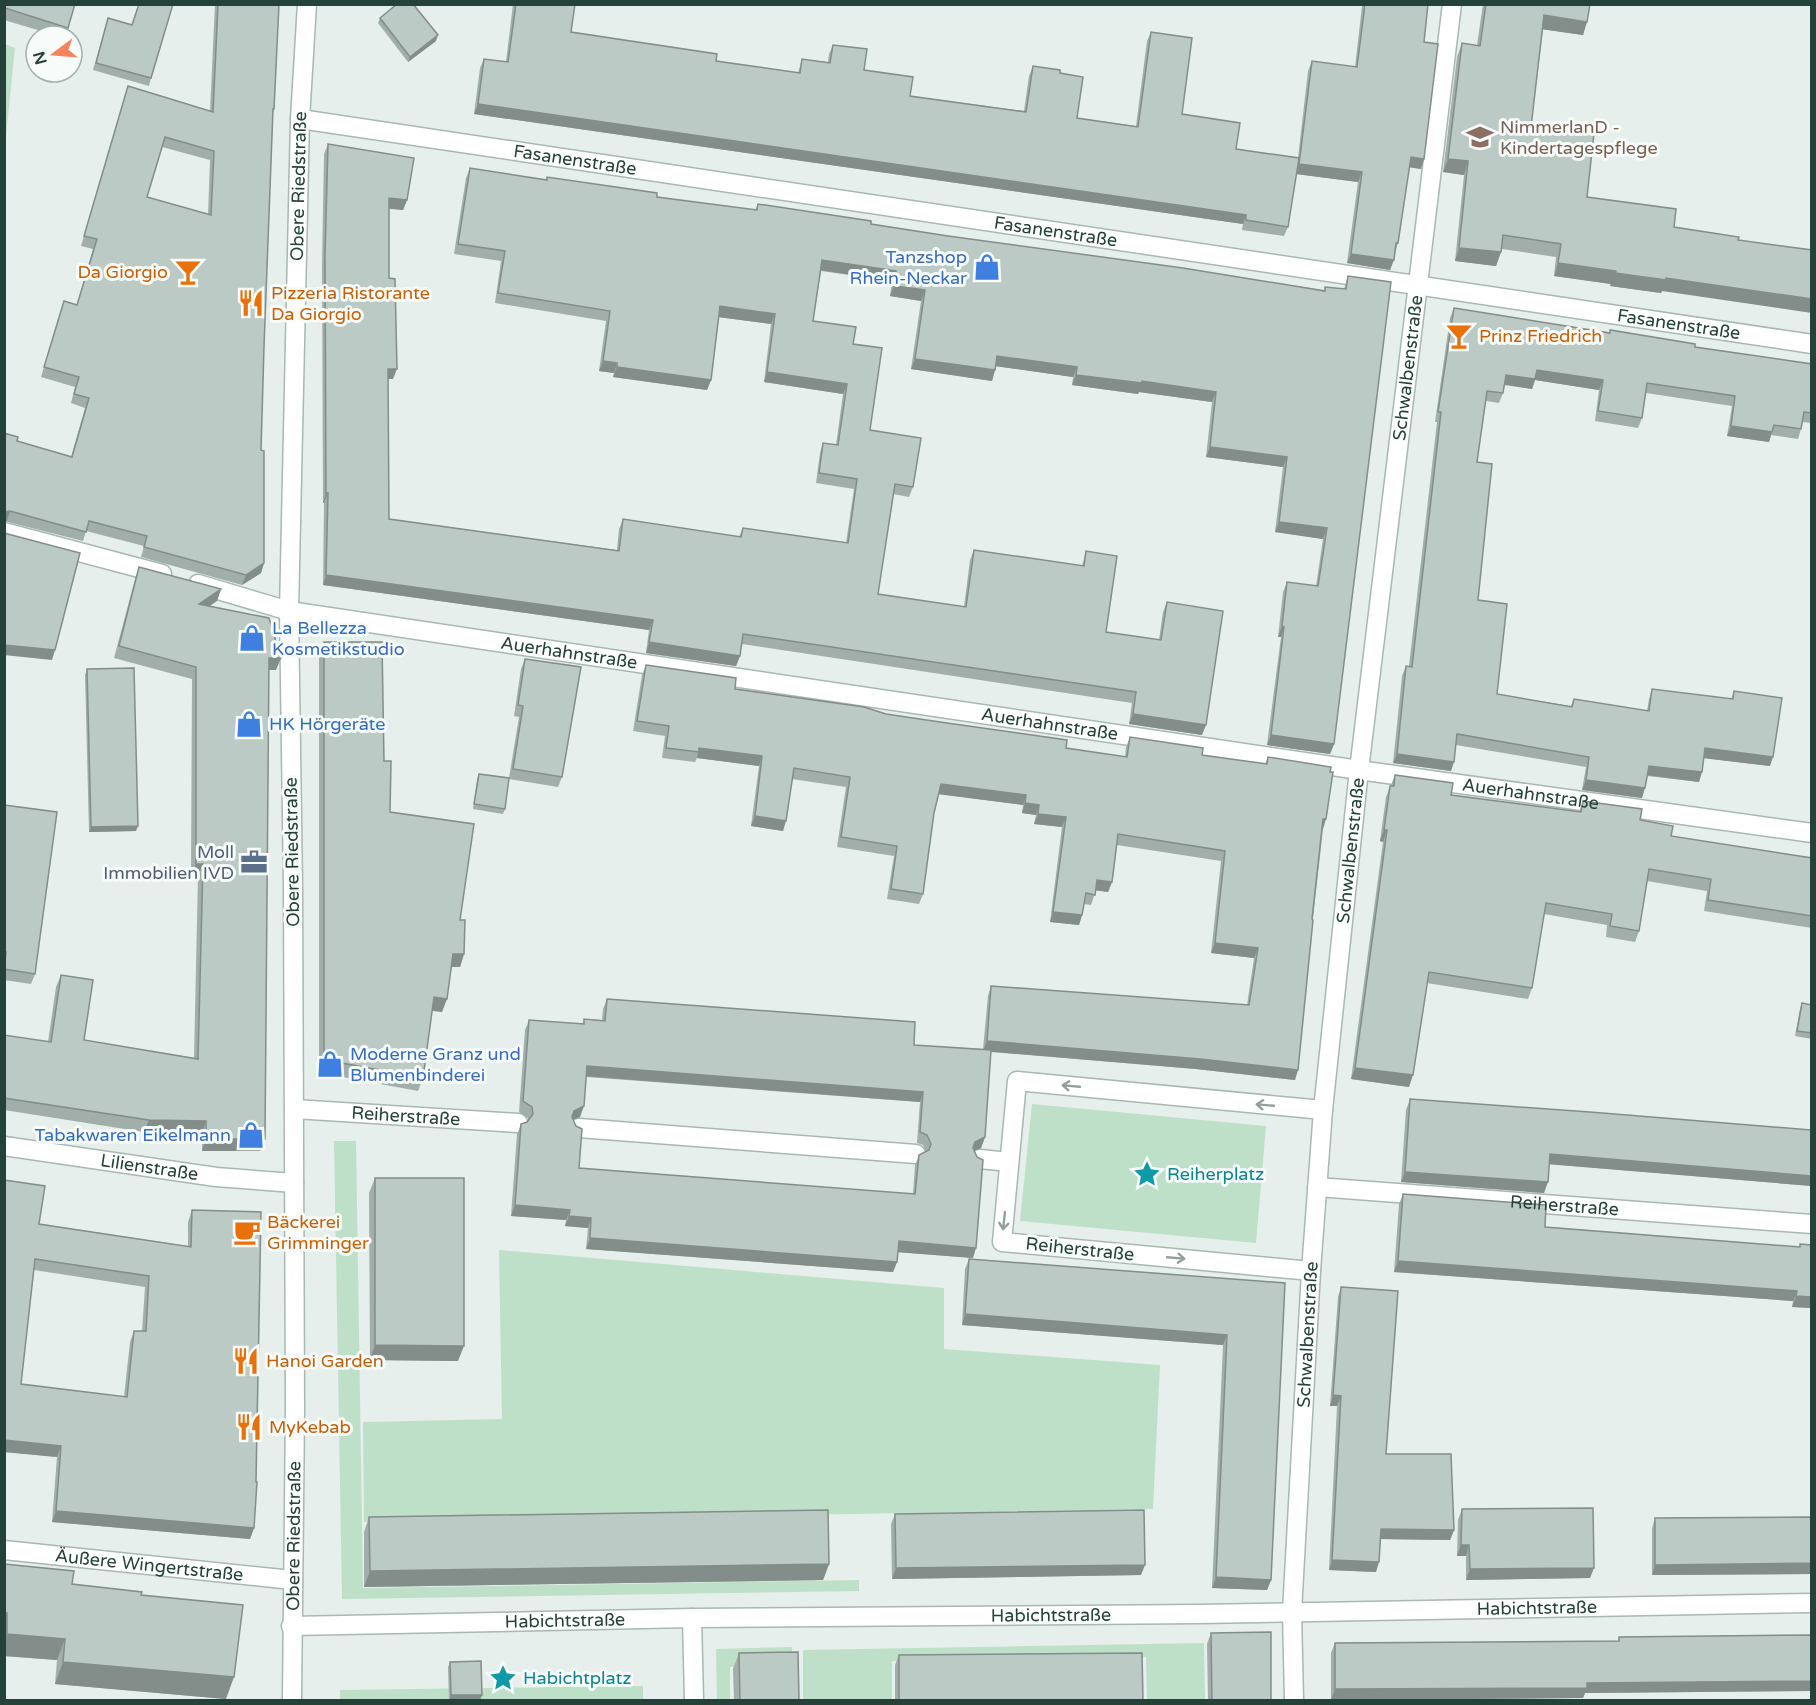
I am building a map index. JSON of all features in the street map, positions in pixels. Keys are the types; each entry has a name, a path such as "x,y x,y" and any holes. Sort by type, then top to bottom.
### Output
{"street":[{"name":"Obere Riedstraße","path":"292,1701 295,1410 293,887 289,611 300,119 306,4"},
{"name":"Schwalbenstraße","path":"1294,1701 1292,1612 1311,1271 1323,1110 1359,770 1452,4"},
{"name":"Fasanenstraße","path":"300,119 1812,345"},
{"name":"Auerhahnstraße","path":"4,532 202,585 289,611 1359,770 1812,833"},
{"name":"Reiherstraße","path":"1311,1271 1002,1242 1017,1081 1323,1110"},
{"name":"Reiherstraße","path":"294,1109 518,1123"},
{"path":"579,1128 916,1154"},
{"name":"Lilienstraße","path":"4,1146 216,1177 294,1183"},
{"path":"980,1159 1010,1162"},
{"name":"Reiherstraße","path":"1317,1187 1812,1224"},
{"name":"Äußere Wingertstraße","path":"4,1550 292,1580"},
{"name":"Habichtstraße","path":"291,1626 692,1618 1812,1604"},
{"path":"692,1618 694,1701"}],"green space":[{"path":"4,44 15,48 5,146"},
{"name":"Reiherplatz","path":"1032,1104 1266,1126 1256,1243 1020,1221"},
{"path":"334,1141 356,1141 363,1588 859,1580 859,1591 342,1599"},
{"path":"499,1250 944,1288 944,1349 1160,1365 1153,1509 364,1522 363,1422 502,1419"},
{"path":"1204,1643 1205,1700 1147,1700 1146,1657 892,1661 892,1700 803,1700 803,1650"},
{"path":"792,1647 792,1666 730,1667 730,1700 717,1700 716,1649"},
{"path":"643,1686 643,1700 340,1700 340,1690"}],"building":[{"path":"6,4 75,4 69,24 55,24 5,8"},
{"path":"139,4 173,4 151,78 96,63 108,18 132,25"},
{"path":"218,4 279,4 261,450 264,451 264,563 246,575 144,547 147,536 89,521 86,532 10,511 4,512 4,433 18,437 17,441 72,457 89,398 74,394 79,377 44,367 64,301 77,305 97,239 84,236 128,86 213,112","holes":["165,137 214,151 211,215 147,197"]},
{"path":"397,4 413,4 438,35 410,57 380,18"},
{"path":"516,4 575,4 571,32 717,54 716,61 800,73 802,59 830,63 833,45 867,49 864,70 913,77 910,96 1026,112 1033,66 1060,70 1060,73 1083,77 1077,118 1138,127 1151,32 1192,38 1182,114 1240,123 1236,149 1299,158 1288,227 1246,220 1246,215 478,104 484,59 508,62"},
{"path":"1365,4 1428,4 1424,42 1438,44 1424,159 1411,157 1394,260 1351,254 1362,172 1299,164 1312,61 1357,67"},
{"path":"1486,4 1590,4 1587,22 1544,15 1531,127 1594,133 1587,197 1676,209 1674,227 1739,237 1738,240 1812,250 1812,299 1615,273 1616,271 1558,263 1561,244 1503,235 1501,252 1459,248 1468,161 1448,159 1462,43 1480,46"},
{"path":"328,144 414,158 407,200 389,198 389,278 395,279 397,369 388,369 389,519 619,551 623,519 741,537 743,528 848,543 857,479 819,473 823,443 838,445 847,384 767,372 775,314 720,306 711,380 617,367 617,363 603,361 610,311 498,293 505,251 458,244 470,168 657,193 657,197 757,210 758,204 871,221 871,224 948,236 1183,268 1325,291 1325,287 1346,289 1348,276 1391,282 1334,744 1271,735 1287,582 1318,586 1327,528 1279,522 1287,457 1210,447 1216,392 1142,381 1142,383 1076,375 1077,367 997,356 995,370 915,359 925,290 894,286 896,271 822,260 813,321 856,327 853,344 882,348 870,430 921,438 913,487 895,484 878,594 966,607 974,550 1084,566 1086,551 1117,556 1106,632 1161,640 1167,602 1223,611 1206,725 1133,714 1136,692 743,634 740,656 649,642 653,620 326,575 328,493 326,493 325,255"},
{"path":"1454,308 1610,333 1610,330 1695,344 1695,347 1812,364 1812,413 1804,412 1801,429 1774,425 1772,432 1731,426 1735,396 1647,383 1642,418 1598,411 1603,380 1537,370 1535,379 1506,375 1503,393 1487,391 1477,462 1492,464 1478,600 1507,604 1497,694 1572,707 1574,699 1649,711 1652,689 1733,699 1734,691 1782,698 1773,757 1705,748 1702,772 1649,766 1645,788 1586,780 1589,757 1457,734 1454,762 1397,754 1406,666 1412,667 1441,412 1438,412"},
{"path":"4,533 80,553 55,650 4,645"},
{"path":"139,567 221,589 199,604 269,618 281,658 269,658 265,1139 206,1139 206,1121 149,1120 4,1098 4,1035 51,1042 61,975 93,980 84,1040 198,1059 203,864 196,864 196,667 119,646"},
{"path":"324,642 382,642 384,761 391,761 390,812 474,824 460,920 465,920 464,954 453,954 447,999 434,997 423,1078 331,1061 324,1052"},
{"path":"525,659 581,667 562,777 513,769 523,706 518,705"},
{"path":"646,665 736,678 735,689 1067,740 1066,748 1127,757 1130,737 1203,748 1202,755 1267,764 1268,757 1331,767 1330,772 1333,772 1326,819 1323,819 1298,1070 1200,1059 987,1041 991,986 1249,1005 1258,948 1215,943 1225,851 1118,834 1112,882 1097,880 1095,895 1086,893 1082,915 1053,912 1066,817 1038,814 1039,805 1025,803 1026,795 941,784 934,813 923,894 891,889 897,846 841,837 850,777 794,768 786,821 755,816 762,756 699,748 699,752 666,748 669,726 637,721"},
{"path":"134,668 138,826 91,827 87,669"},
{"path":"479,774 509,778 505,809 474,804"},
{"path":"1395,775 1453,783 1451,795 1581,812 1583,801 1642,809 1640,820 1673,826 1671,836 1812,858 1812,916 1708,900 1711,879 1649,869 1639,931 1610,926 1612,914 1546,903 1532,988 1429,972 1413,1075 1355,1068 1387,830 1384,830 1390,786 1394,786"},
{"path":"4,805 57,812 35,974 4,969 6,952 4,951"},
{"path":"607,999 915,1022 914,1045 991,1050 985,1137 975,1142 973,1148 977,1157 983,1160 976,1248 899,1241 897,1262 590,1238 591,1218 569,1216 570,1210 515,1205 521,1124 527,1122 533,1114 532,1107 523,1101 529,1020 584,1024 584,1019 605,1021","holes":["587,1066 923,1092 920,1132 927,1135 931,1144 929,1150 919,1155 915,1194 579,1168 582,1129 576,1126 572,1117 574,1111 584,1106"]},
{"path":"1802,1003 1812,1005 1812,1033 1797,1031"},
{"path":"1410,1099 1811,1130 1812,1124 1812,1176 1550,1154 1548,1182 1405,1172"},
{"path":"375,1178 464,1178 464,1346 375,1345"},
{"path":"4,1180 45,1186 39,1224 191,1247 192,1210 261,1212 257,1482 254,1528 56,1511 61,1446 4,1440","holes":["35,1259 149,1276 146,1331 134,1331 127,1397 21,1384"]},
{"path":"1403,1194 1546,1205 1545,1227 1800,1247 1800,1244 1812,1245 1812,1297 1796,1296 1797,1291 1398,1261"},
{"path":"969,1259 1285,1283 1271,1580 1216,1577 1227,1335 965,1314"},
{"path":"1341,1287 1398,1291 1386,1454 1451,1454 1454,1530 1381,1529 1379,1562 1332,1560 1341,1396 1333,1395"},
{"path":"1593,1508 1594,1568 1470,1569 1469,1545 1461,1545 1462,1509"},
{"path":"828,1510 829,1564 370,1571 369,1517"},
{"path":"1144,1510 1145,1565 896,1568 895,1514"},
{"path":"1812,1517 1812,1563 1655,1565 1655,1518"},
{"path":"4,1564 74,1571 72,1584 142,1592 141,1595 243,1605 234,1677 63,1662 65,1639 7,1634 7,1613 4,1613"},
{"path":"1271,1632 1271,1701 1212,1701 1211,1633"},
{"path":"1812,1635 1812,1681 1587,1683 1587,1688 1335,1689 1335,1643 1619,1641 1619,1637"},
{"path":"798,1652 799,1701 740,1701 739,1653"},
{"path":"1142,1653 1143,1701 899,1701 899,1655"},
{"path":"481,1661 482,1695 451,1695 450,1662"}],"place":[{"name":"NimmerlanD - Kindertagespflege","path":"1480,137"},
{"name":"Tanzshop Rhein-Neckar","path":"987,267"},
{"name":"Da Giorgio","path":"188,272"},
{"name":"Pizzeria Ristorante Da Giorgio","path":"251,303"},
{"name":"Prinz Friedrich","path":"1459,336"},
{"name":"La Bellezza Kosmetikstudio","path":"252,638"},
{"name":"HK Hörgeräte","path":"249,724"},
{"name":"Moll Immobilien IVD","path":"254,862"},
{"name":"Moderne Granz und Blumenbinderei","path":"330,1064"},
{"name":"Tabakwaren Eikelmann","path":"251,1135"},
{"name":"Reiherplatz","path":"1147,1174"},
{"name":"Bäckerei Grimminger","path":"247,1232"},
{"name":"Hanoi Garden","path":"246,1361"},
{"name":"MyKebab","path":"249,1427"},
{"name":"Habichtplatz","path":"503,1678"}]}
